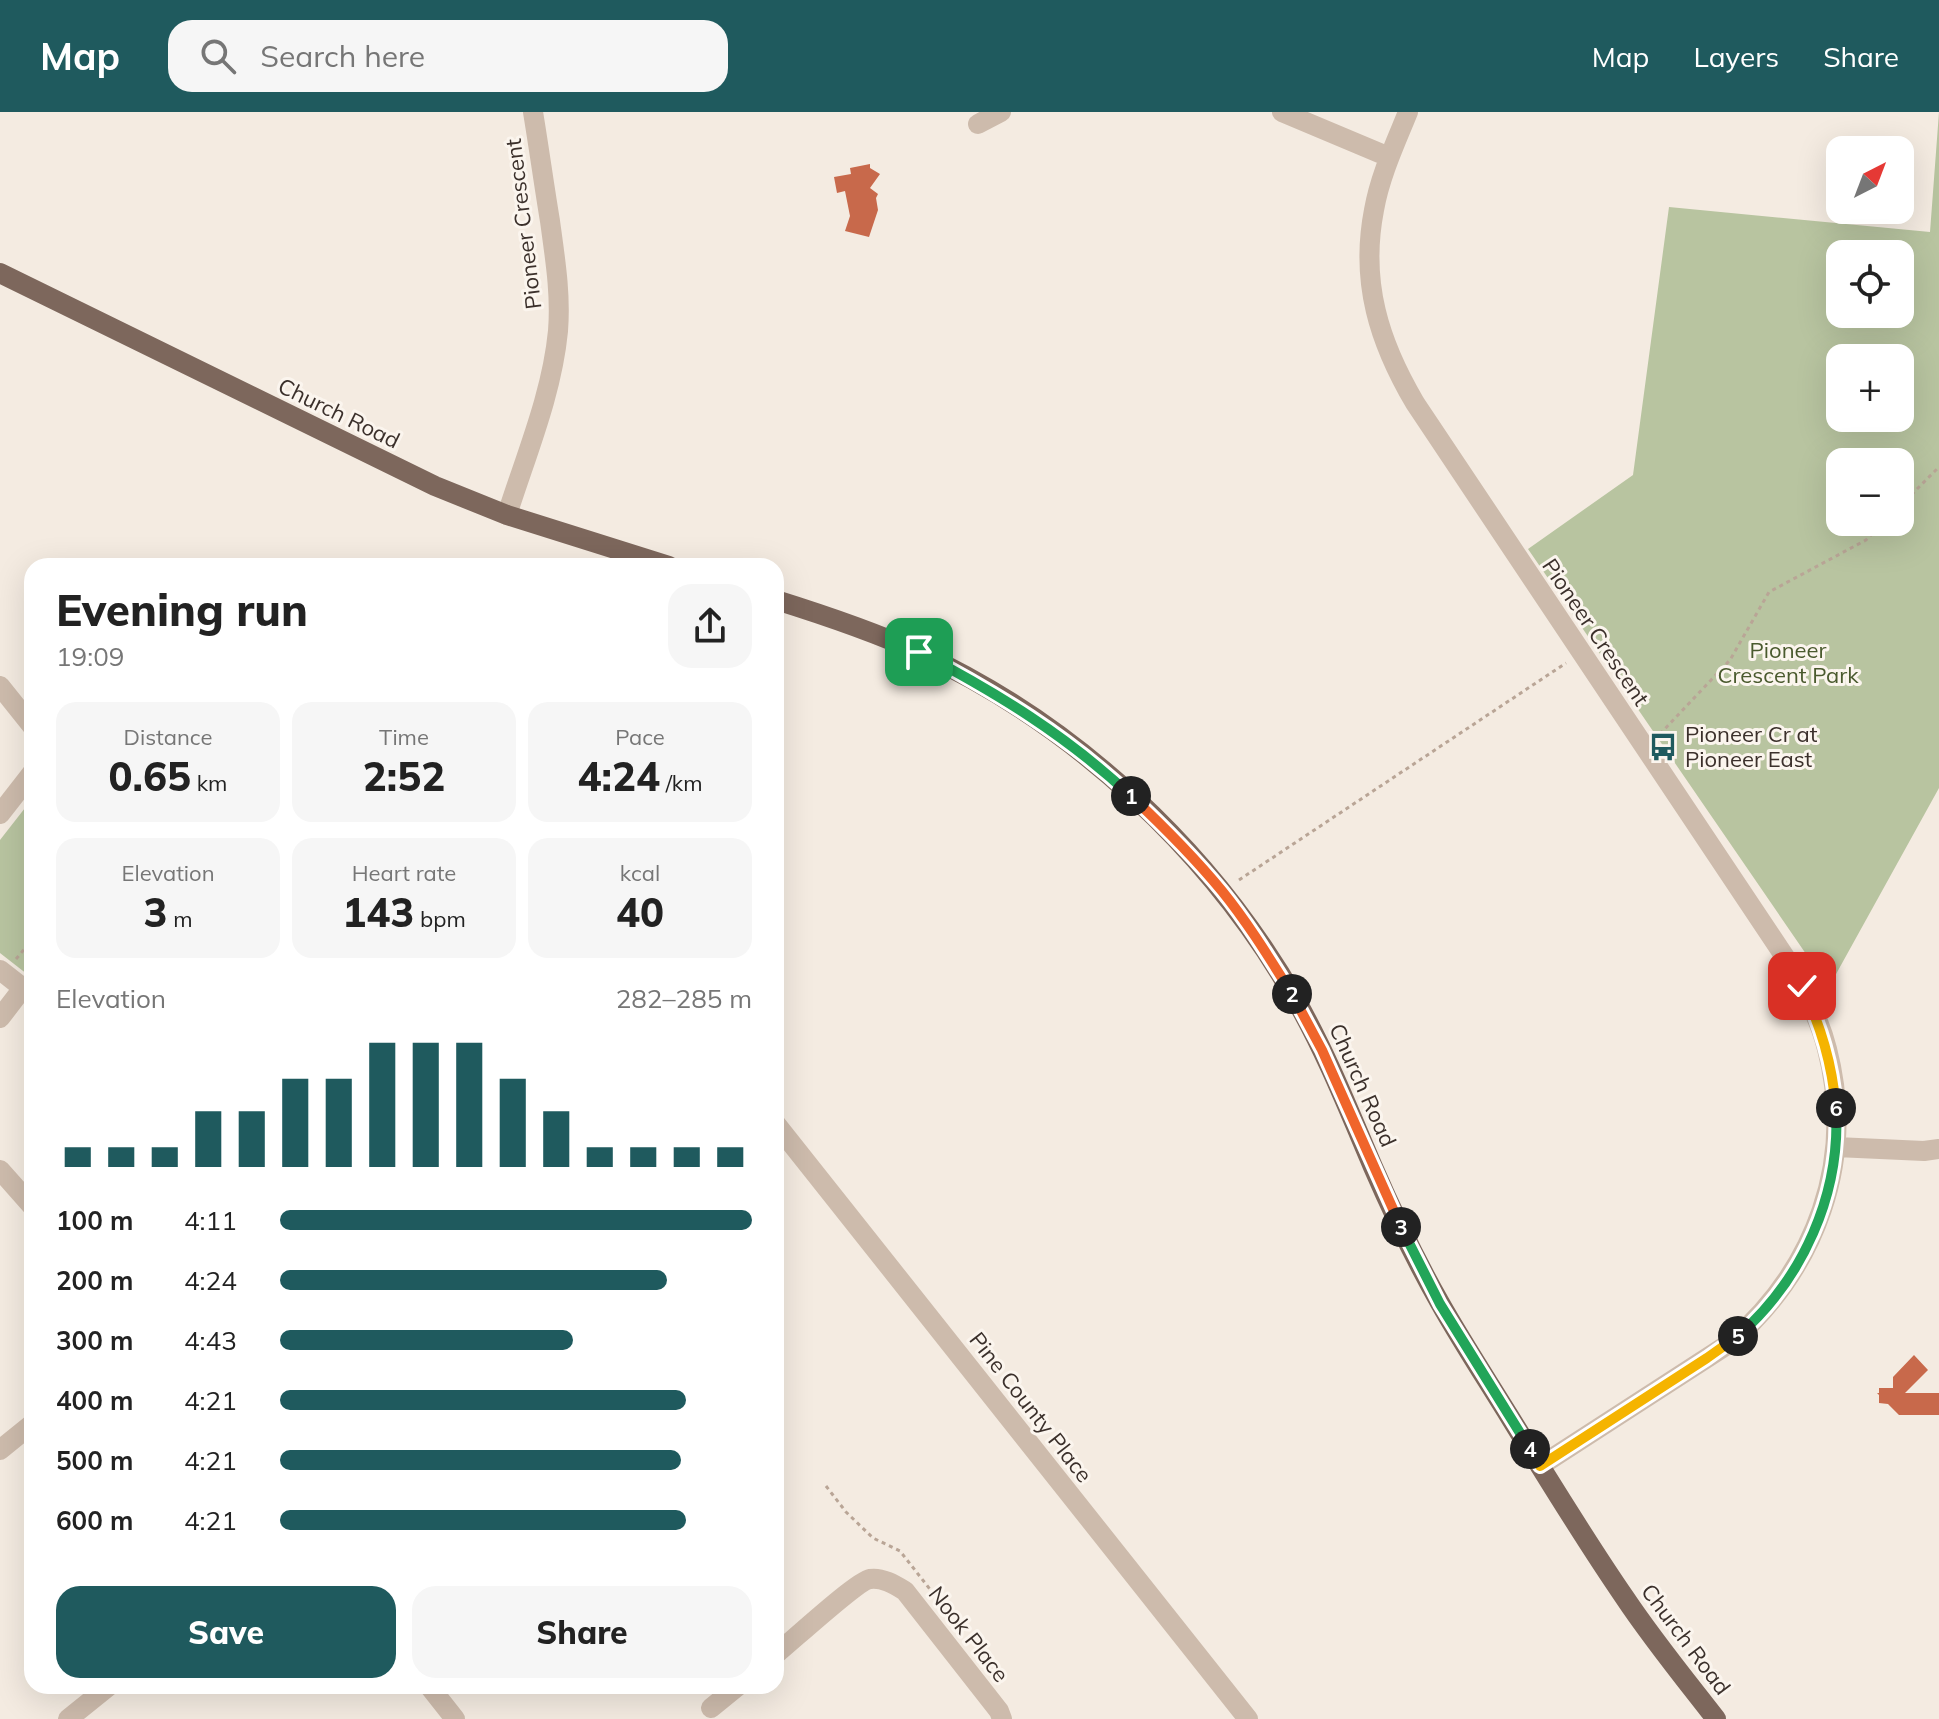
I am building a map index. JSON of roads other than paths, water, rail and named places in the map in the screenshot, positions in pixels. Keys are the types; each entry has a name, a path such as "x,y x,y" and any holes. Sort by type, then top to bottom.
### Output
{"main road":[{"name":"Church Road","path":"0,273 421,479 507,515 644,558"},
{"name":"Church Road","path":"784,608 851,625 919,652 1025,712 1118,783 1190,854 1222,891 1258,940 1296,1001 1440,1304 1624,1597 1716,1719"}],"street":[{"name":"Pioneer Crescent","path":"507,515 546,392 558,331 556,266 533,112"},
{"path":"978,124 1001,112"},
{"path":"1282,112 1389,157"},
{"name":"Pioneer Crescent","path":"1408,112 1389,157 1373,211 1370,235 1371,287 1383,341 1396,372 1787,960 1816,1015 1827,1049 1837,1111 1832,1175 1815,1230 1790,1277 1762,1312 1730,1343 1540,1466"},
{"path":"0,686 24,716"},
{"path":"0,814 24,783"},
{"path":"4,969 24,987"},
{"path":"0,1018 24,995"},
{"name":"Pine County Place","path":"784,1134 1248,1719"},
{"path":"1836,1147 1939,1149"},
{"path":"0,1170 24,1197"},
{"path":"0,1450 24,1430"},
{"name":"Nook Place","path":"784,1647 869,1579 887,1581 905,1591 999,1711 1002,1719"},
{"path":"68,1719 99,1694"},
{"path":"435,1694 455,1719"},
{"path":"711,1708 728,1694"}],"place":[{"name":"Pioneer Cr at Pioneer East","path":"1663,747"}],"park label":[{"name":"Pioneer Crescent Park","path":"1788,662"}]}
